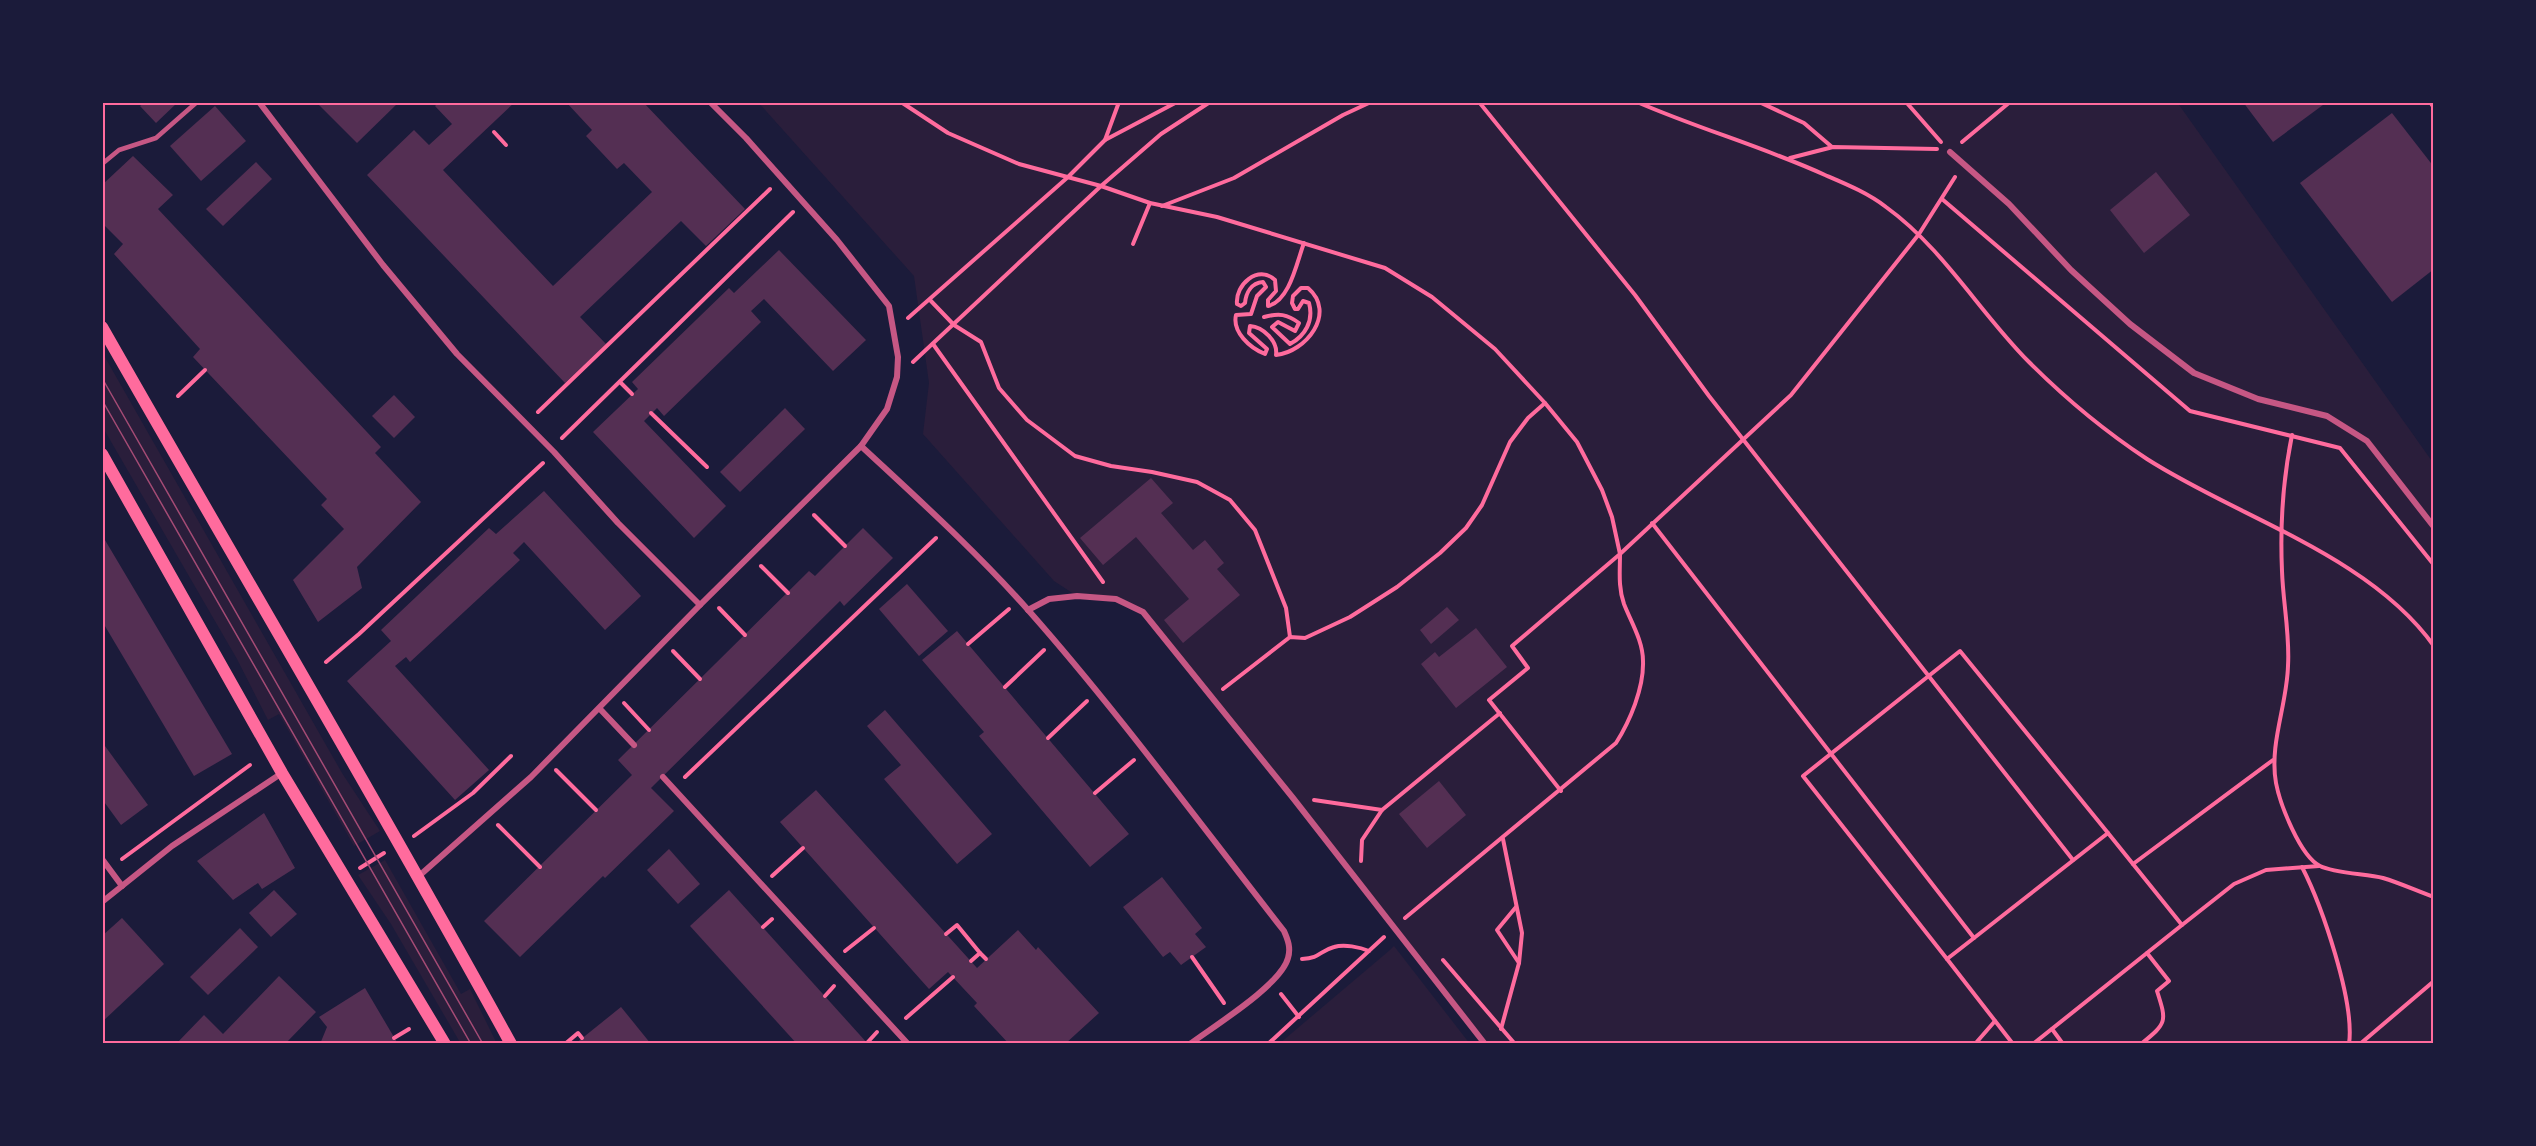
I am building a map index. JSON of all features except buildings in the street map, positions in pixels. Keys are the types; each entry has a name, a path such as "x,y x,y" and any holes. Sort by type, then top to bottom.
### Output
{"main road":[{"path":"102,327 287,652 419,876 511,1044"},
{"path":"102,454 282,773 445,1044"}],"street":[{"path":"259,102 383,265 457,354 553,450 618,523 700,605"},
{"path":"419,876 489,815 600,709 700,605 861,446 887,409 897,377 898,357 890,306 804,202 710,102"},
{"path":"1950,152 2009,204 2071,270 2130,324 2194,373 2258,399 2327,417 2367,441 2434,528"},
{"path":"861,446 948,526 1028,610 1144,752 1284,931 1289,944 1288,959 1272,983 1190,1044"},
{"path":"1028,610 1049,599 1077,596 1116,599 1143,612 1293,798 1485,1044"},
{"path":"600,709 634,745"},
{"path":"102,903 172,846 282,773"},
{"path":"663,777 908,1044"},
{"path":"102,859 122,886"}],"lane":[{"path":"102,164 119,150 156,138 197,102"}],"path":[{"path":"901,102 948,133 1019,165 1101,186 1150,203 1217,217 1385,268 1432,297 1495,350 1545,403 1577,442 1602,490 1612,517 1620,554 1619,585 1624,604 1636,629 1644,660 1636,704 1630,721 1616,743 1406,916 1268,1044"},
{"path":"1105,140 1119,102"},
{"path":"894,331 1068,177 1105,140 1177,102"},
{"path":"897,377 1101,186 1161,134 1210,102"},
{"path":"1162,206 1234,178 1343,115 1371,102"},
{"path":"1479,102 1635,295 1709,396 2073,860"},
{"path":"1637,102 1690,124 1790,158 1860,190 1886,206 1919,234 2029,362 2092,418 2148,459 2319,551 2360,578 2401,610 2434,646"},
{"path":"1759,102 1804,123 1833,147"},
{"path":"1906,102 1950,152"},
{"path":"1950,152 2010,102"},
{"path":"2430,102 2434,108"},
{"path":"494,132 506,145"},
{"path":"1790,158 1833,147 1935,148 1950,152"},
{"path":"1560,791 1489,700 1528,668 1512,646 1620,554 1791,395 1919,234 1964,164"},
{"path":"526,423 782,178"},
{"path":"326,662 359,634 553,450 804,202"},
{"path":"1133,244 1150,203"},
{"path":"1264,317 1283,314 1297,321 1299,323 1295,331 1278,322 1272,327 1286,343 1290,344 1295,341 1306,330 1311,309 1309,303 1304,301 1298,309 1295,309 1292,303 1293,296 1300,288 1308,288 1317,298 1318,324 1313,333 1298,348 1276,355 1276,347 1272,339 1256,327 1250,326 1249,333 1267,349 1265,354 1244,339 1235,321 1236,315 1251,314 1257,296 1266,287 1263,282 1255,284 1247,292 1245,303 1241,306 1237,304 1237,295 1242,286 1254,275 1267,274 1275,280 1276,291 1268,300 1268,306 1280,300 1304,243"},
{"path":"930,300 954,325 981,342 999,388 1027,420 1075,456 1112,466 1197,482 1230,500 1255,530 1286,608 1290,637"},
{"path":"933,344 1116,599"},
{"path":"178,396 205,370"},
{"path":"620,382 632,394"},
{"path":"1212,697 1290,637 1305,638 1350,617 1397,587 1440,553 1466,528 1482,505 1510,442 1528,418 1545,403"},
{"path":"651,414 707,467"},
{"path":"2292,435 2284,470 2282,531 2282,572 2289,627 2288,669 2274,759 2276,783 2283,808 2298,841 2319,866"},
{"path":"803,503 845,546"},
{"path":"1652,524 1974,938"},
{"path":"673,788 948,526"},
{"path":"750,555 788,593"},
{"path":"708,597 745,635"},
{"path":"968,644 1019,601"},
{"path":"1005,687 1054,641"},
{"path":"665,642 700,679"},
{"path":"2013,1044 1803,776 1960,651 2182,925"},
{"path":"1048,738 1096,692"},
{"path":"615,693 649,730"},
{"path":"1361,885 1362,840 1382,810 1500,713"},
{"path":"1095,793 1144,752"},
{"path":"422,831 473,793 511,756"},
{"path":"2133,864 2274,759"},
{"path":"547,761 596,810"},
{"path":"108,868 250,765"},
{"path":"1293,798 1382,810"},
{"path":"489,815 540,867"},
{"path":"1947,959 2108,833"},
{"path":"1501,1029 1519,963 1522,933 1503,838"},
{"path":"762,885 803,848"},
{"path":"2033,1044 2234,884 2266,870 2319,866 2383,878 2434,897"},
{"path":"2302,867 2332,949 2349,1011 2351,1031 2349,1044"},
{"path":"1516,907 1497,930 1519,963"},
{"path":"1406,916 1413,925"},
{"path":"946,934 957,925 986,959"},
{"path":"832,961 874,928"},
{"path":"1315,958 1333,947 1362,948 1369,951"},
{"path":"971,961 980,953"},
{"path":"2142,1044 2161,1028 2166,1017 2157,991 2169,981 2147,953"},
{"path":"1191,957 1232,1013"},
{"path":"1442,960 1515,1044"},
{"path":"894,1029 953,977"},
{"path":"2360,1044 2434,981"},
{"path":"1272,983 1299,1017"},
{"path":"1975,1044 1995,1021"},
{"path":"394,1038 408,1029"},
{"path":"2052,1029 2063,1044"},
{"path":"565,1044 578,1034 582,1038"}],"shaded area":[{"path":"758,102 2177,102 2434,464 2434,1044 1488,1044 1143,612 1116,599 1077,596 1054,581 923,434 929,383 914,276"},
{"path":"102,352 342,773 380,831 354,846 279,714 268,720 237,659 102,426"},
{"path":"385,860 461,994 470,989 497,1044 461,1044 391,924 358,875"},
{"path":"1394,946 1470,1044 1279,1044 1390,950"}],"tram line":[{"path":"102,378 483,1044"},
{"path":"102,400 471,1044"}]}
